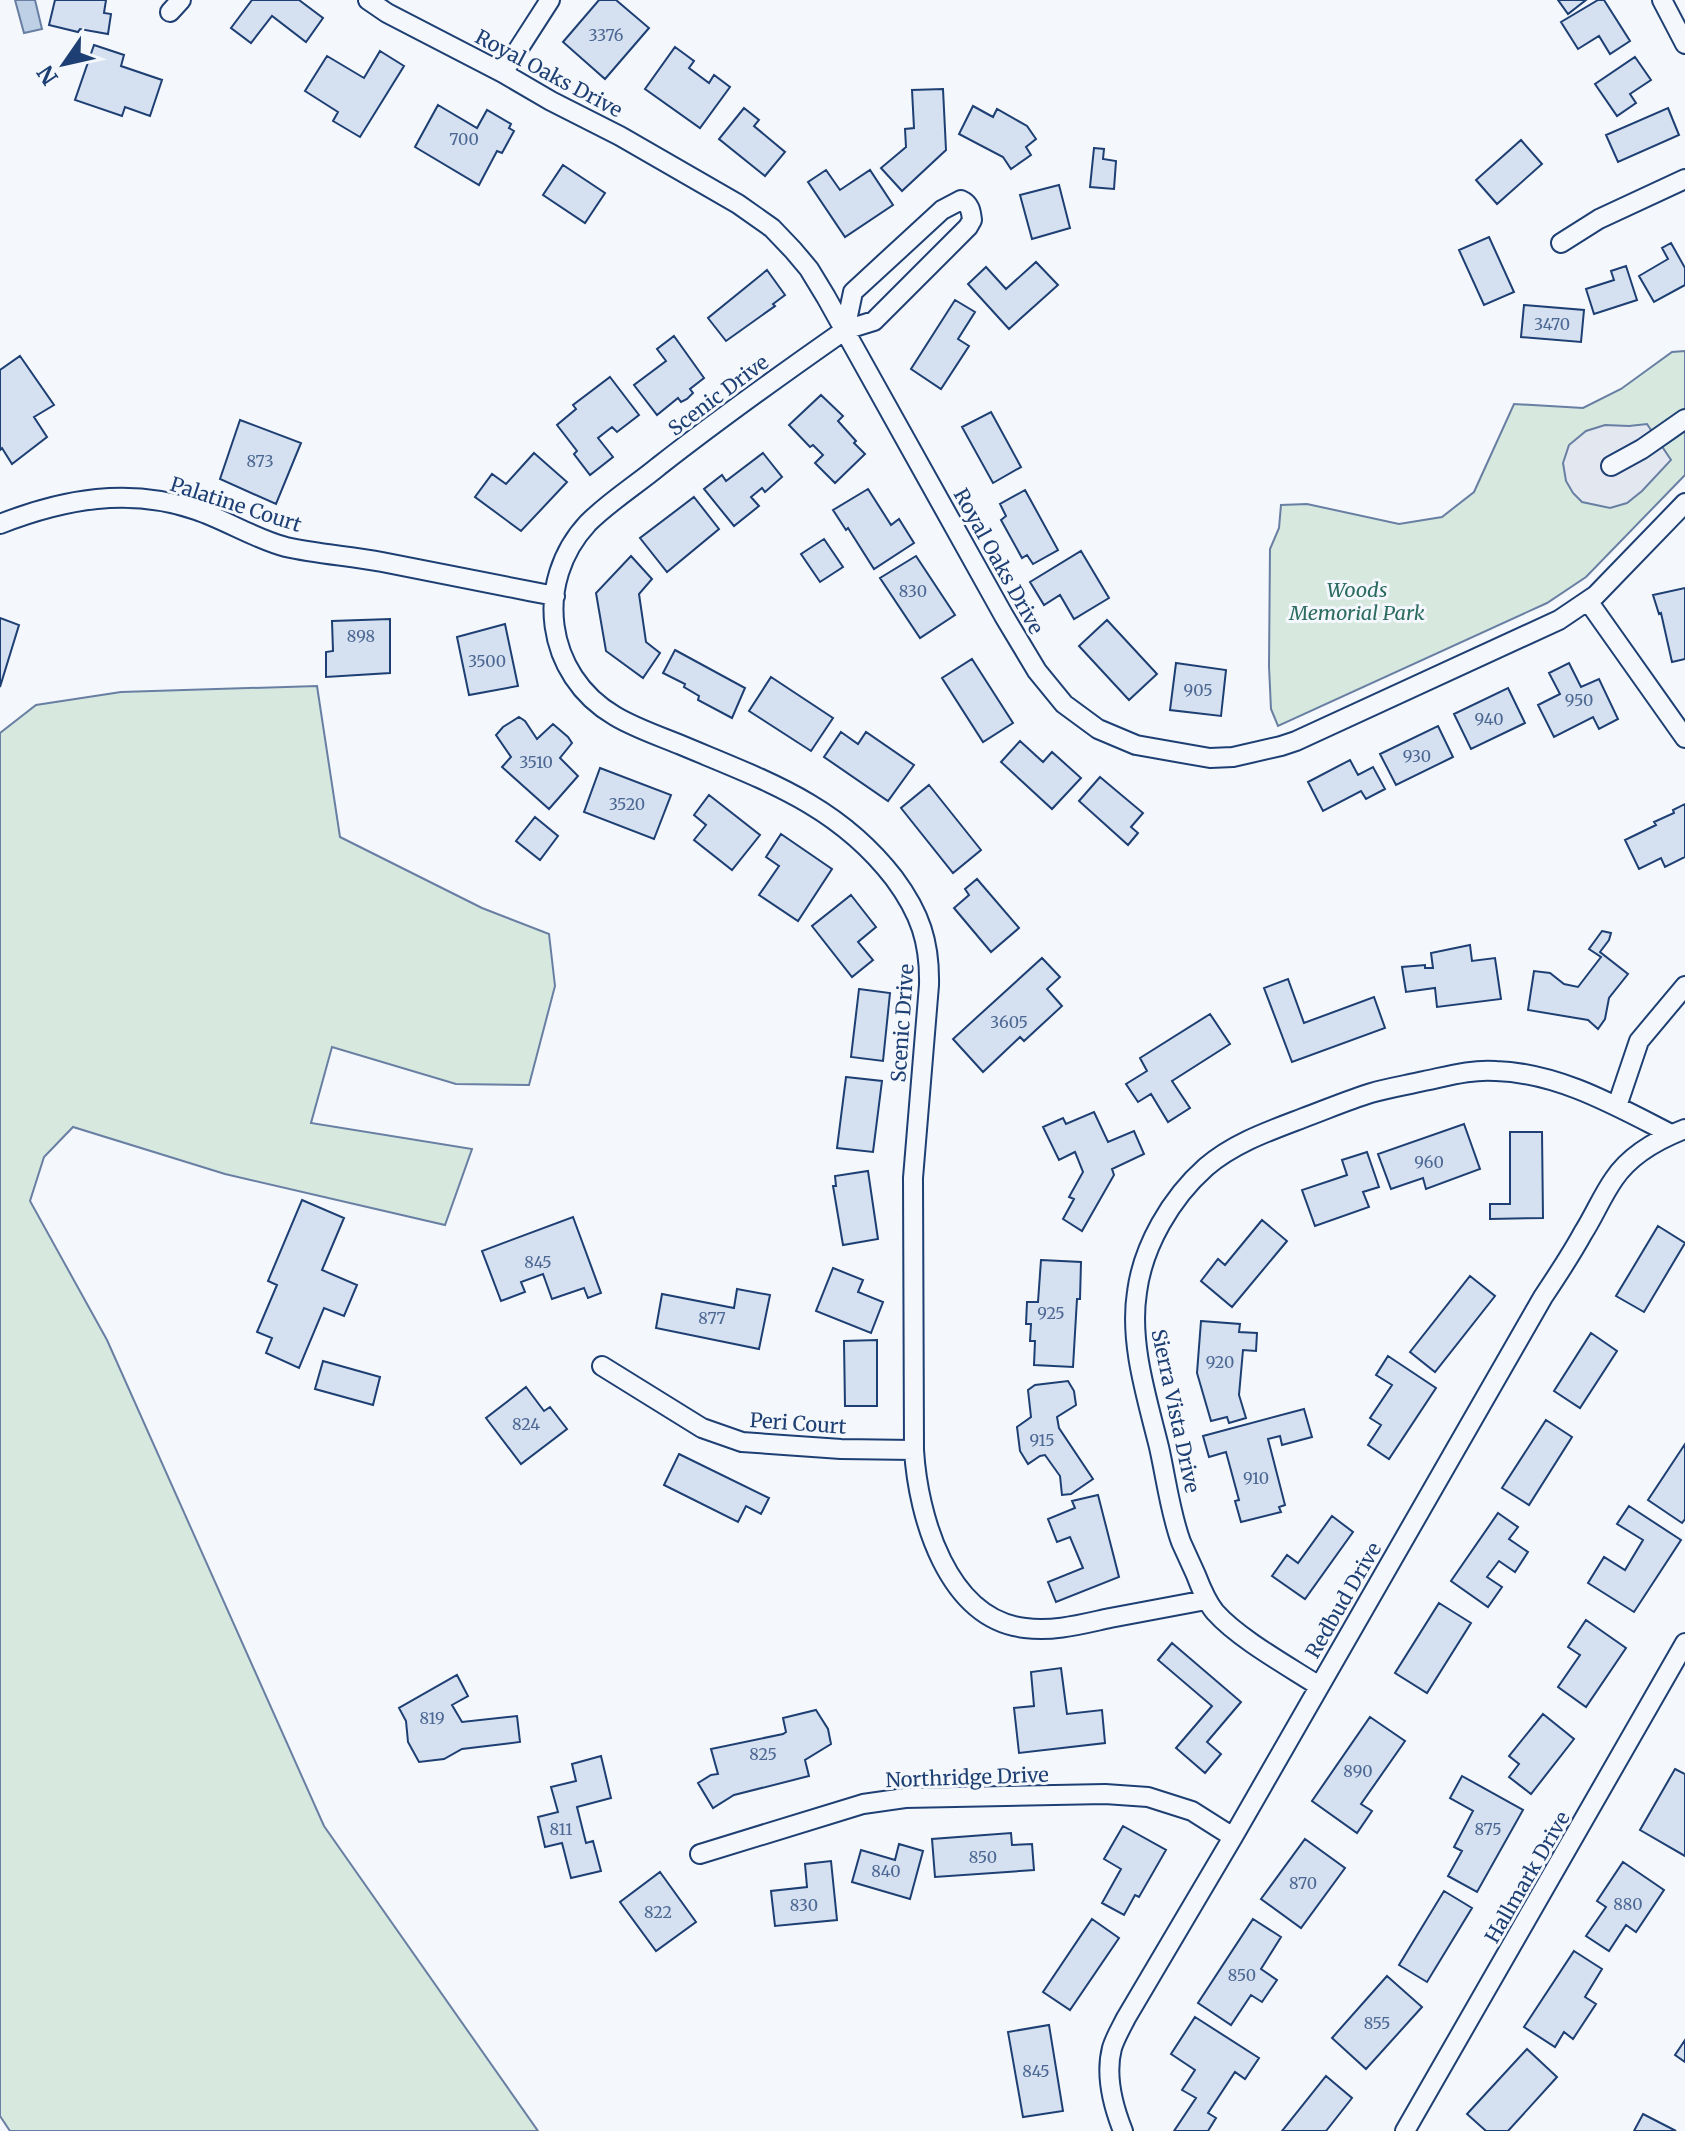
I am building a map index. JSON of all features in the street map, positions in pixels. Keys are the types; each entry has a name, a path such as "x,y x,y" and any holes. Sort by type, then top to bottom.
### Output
{"street":[{"name":"Royal Oaks Drive","path":"368,0 691,175 772,228 809,269 1037,671 1064,704 1098,729 1136,745 1210,758 1233,757 1281,746 1559,620 1588,601 1685,503"},
{"path":"503,73 550,0"},
{"path":"1662,0 1685,44"},
{"path":"1561,243 1599,219 1685,179"},
{"name":"Scenic Drive","path":"845,330 853,292 942,210 961,200 966,203 972,220 968,227 874,321 845,330 757,392 588,523 569,548 556,579 554,627 558,643 573,678 600,706 626,723 768,782 821,809 864,843 913,908 926,939 930,960 912,1193 915,1472 924,1516 940,1558 963,1593 990,1617 1023,1628 1057,1629 1206,1600"},
{"path":"1611,466 1685,419"},
{"name":"Palatine Court","path":"0,524 71,502 129,498 163,501 196,510 283,546 555,596"},
{"path":"1588,601 1685,738"},
{"path":"1617,1106 1639,1041 1685,986"},
{"name":"Sierra Vista Drive","path":"1319,1686 1259,1647 1217,1614 1206,1600 1180,1539 1144,1386 1136,1329 1137,1292 1143,1265 1151,1244 1182,1192 1219,1157 1275,1129 1370,1093 1468,1072 1495,1070 1541,1078 1598,1096 1678,1131"},
{"name":"Redbud Drive","path":"1123,2131 1110,2077 1112,2047 1126,2018 1612,1181 1632,1160 1678,1131"},
{"name":"Peri Court","path":"602,1366 702,1428 742,1442 914,1450"},
{"name":"Hallmark Drive","path":"1405,2131 1685,1643"},
{"name":"Northridge Drive","path":"700,1854 863,1804 905,1798 1105,1794 1148,1797 1192,1811 1233,1837"}],"green space":[{"name":"Woods Memorial Park","path":"1685,351 1685,475 1586,577 1547,603 1278,726 1271,709 1269,666 1270,549 1279,528 1281,505 1307,504 1399,524 1442,517 1474,492 1514,404 1583,408 1621,389 1672,352"},
{"path":"317,686 340,837 482,908 549,934 555,986 529,1085 456,1084 332,1047 311,1123 472,1149 445,1225 225,1174 73,1127 44,1157 30,1201 107,1340 324,1826 538,2131 10,2131 0,2116 0,733 36,705 121,692"}],"shaded area":[{"path":"1647,424 1671,460 1627,503 1610,508 1582,502 1566,481 1563,463 1569,445 1586,431 1605,425"}],"water":[{"path":"15,0 35,0 42,29 24,33"}],"building":[{"path":"55,0 106,0 104,13 111,14 108,34 80,29 78,32 49,25"},
{"path":"252,0 299,0 323,18 306,42 272,16 251,43 231,28"},
{"path":"599,0 616,0 649,28 605,79 563,42"},
{"path":"1558,0 1586,0 1568,14"},
{"path":"1598,0 1604,0 1630,41 1610,54 1599,36 1578,49 1561,22"},
{"path":"94,45 124,55 121,66 162,80 150,116 125,107 122,116 75,100"},
{"path":"675,47 694,61 689,68 709,83 714,75 730,87 700,128 645,89"},
{"path":"380,51 404,66 360,137 333,121 338,112 305,91 327,56 364,78"},
{"path":"1635,57 1651,80 1630,94 1636,103 1617,116 1595,84"},
{"path":"943,89 946,150 902,191 881,168 906,147 905,129 914,128 912,90"},
{"path":"438,105 477,128 487,110 511,124 509,128 514,131 502,153 497,151 479,185 415,147"},
{"path":"973,106 993,117 997,109 1027,126 1036,139 1026,147 1031,155 1011,169 1003,157 959,134"},
{"path":"744,108 759,120 754,126 785,152 765,176 719,139"},
{"path":"1668,108 1679,135 1618,162 1606,135"},
{"path":"1521,140 1542,164 1497,204 1476,180"},
{"path":"1094,148 1104,149 1103,159 1116,161 1114,189 1090,187"},
{"path":"563,165 605,193 585,223 543,195"},
{"path":"826,170 840,190 870,170 893,205 845,237 808,182"},
{"path":"1059,185 1070,228 1032,239 1020,195"},
{"path":"1489,237 1514,292 1484,305 1459,250"},
{"path":"1671,243 1685,268 1685,285 1654,302 1639,276 1668,259 1662,248"},
{"path":"1036,262 1058,285 1009,329 968,284 986,267 1006,289"},
{"path":"1626,266 1637,300 1594,314 1586,289 1614,280 1611,271"},
{"path":"767,270 785,295 773,304 775,306 726,341 708,318"},
{"path":"955,300 975,312 958,339 969,346 941,389 911,369"},
{"path":"1524,305 1584,310 1581,342 1521,337"},
{"path":"674,336 704,378 690,389 693,393 687,399 681,402 678,398 657,415 634,385 666,361 657,349"},
{"path":"20,356 54,405 34,417 47,437 12,464 2,448 0,450 0,370"},
{"path":"610,377 639,415 617,432 612,427 598,438 613,457 590,475 557,425 576,409 573,405"},
{"path":"821,395 843,416 838,421 865,454 835,483 815,463 823,455 813,445 810,447 789,425"},
{"path":"991,412 1021,467 993,483 962,427"},
{"path":"240,420 301,443 276,504 220,479"},
{"path":"534,453 567,482 521,531 475,497 492,474 506,484"},
{"path":"763,453 782,477 765,492 762,488 751,497 759,506 734,526 704,489 722,475 726,481"},
{"path":"868,489 891,525 899,519 914,543 874,569 833,510"},
{"path":"1025,490 1058,550 1033,564 1027,555 1022,558 1001,520 1006,516 1000,504"},
{"path":"694,497 719,529 667,572 640,538"},
{"path":"824,539 843,567 820,582 801,554"},
{"path":"1081,551 1109,598 1074,619 1060,595 1044,605 1030,582"},
{"path":"631,556 652,579 639,594 646,642 660,653 643,678 606,651 596,593"},
{"path":"916,556 955,615 920,638 880,578"},
{"path":"1685,588 1685,659 1672,662 1661,613 1653,595"},
{"path":"0,618 19,625 0,687"},
{"path":"390,619 390,673 326,677 326,652 333,651 332,621"},
{"path":"1107,620 1157,674 1129,700 1079,646"},
{"path":"505,624 518,686 469,695 457,637"},
{"path":"675,650 745,688 732,718 698,700 699,696 684,687 685,684 663,673"},
{"path":"972,659 1013,723 983,742 942,678"},
{"path":"1176,663 1226,670 1221,716 1170,710"},
{"path":"1569,663 1581,687 1599,679 1618,719 1599,729 1593,717 1554,737 1538,705 1560,694 1549,673"},
{"path":"771,677 833,718 811,751 749,711"},
{"path":"1508,688 1525,723 1471,749 1454,714"},
{"path":"519,717 537,739 553,724 572,743 560,758 578,776 549,809 502,767 511,757 496,735"},
{"path":"1438,726 1453,757 1396,785 1380,754"},
{"path":"841,732 858,744 866,732 914,765 888,801 824,757"},
{"path":"1020,741 1043,762 1052,752 1081,778 1052,809 1001,762"},
{"path":"1350,760 1358,775 1373,767 1385,789 1366,799 1361,791 1323,811 1308,782"},
{"path":"600,768 671,795 654,839 584,812"},
{"path":"1100,777 1143,813 1131,827 1138,833 1128,845 1079,801"},
{"path":"929,785 981,850 953,873 901,808"},
{"path":"709,795 760,835 732,870 694,840 706,825 694,815"},
{"path":"1685,804 1685,857 1665,867 1661,858 1639,869 1625,840 1656,825 1654,822"},
{"path":"535,817 558,836 540,860 516,841"},
{"path":"781,834 832,869 798,921 759,895 779,866 766,857"},
{"path":"977,879 1019,928 991,952 954,908 969,895 965,889"},
{"path":"851,895 876,927 858,942 873,960 852,977 812,926"},
{"path":"1602,931 1611,933 1600,952 1628,974 1609,998 1605,1019 1598,1029 1588,1020 1528,1010 1534,971 1550,973 1564,984 1578,987 1601,957 1589,949"},
{"path":"1470,945 1472,961 1495,958 1501,999 1437,1007 1435,988 1406,992 1402,967 1425,965 1425,968 1433,968 1431,953"},
{"path":"1042,958 1060,977 1047,989 1062,1006 1024,1041 1020,1037 983,1072 953,1039"},
{"path":"1288,979 1304,1023 1374,997 1385,1028 1292,1062 1264,988"},
{"path":"859,989 890,993 883,1061 851,1057"},
{"path":"1210,1014 1230,1044 1172,1081 1190,1108 1168,1122 1151,1094 1138,1102 1126,1084 1147,1071 1140,1058"},
{"path":"846,1077 882,1081 873,1152 837,1148"},
{"path":"1094,1112 1108,1142 1134,1131 1144,1154 1112,1169 1114,1175 1082,1231 1063,1219 1074,1199 1069,1197 1083,1172 1075,1152 1059,1160 1043,1127 1063,1118 1066,1124"},
{"path":"1464,1124 1480,1169 1426,1189 1423,1178 1391,1189 1378,1154"},
{"path":"1510,1132 1542,1132 1543,1218 1490,1219 1490,1204 1510,1204"},
{"path":"1367,1152 1379,1187 1363,1192 1369,1207 1315,1226 1302,1190 1347,1175 1342,1160"},
{"path":"868,1171 878,1239 843,1245 833,1186 836,1186 835,1176"},
{"path":"302,1200 344,1218 322,1270 357,1285 344,1316 324,1308 299,1368 266,1353 272,1338 257,1332 277,1285 268,1281"},
{"path":"573,1217 601,1293 588,1298 584,1288 552,1299 543,1274 521,1282 525,1292 501,1301 482,1251"},
{"path":"1262,1220 1287,1241 1232,1307 1201,1281 1218,1259 1225,1265"},
{"path":"1658,1226 1685,1243 1644,1312 1616,1296"},
{"path":"1041,1260 1081,1262 1073,1367 1034,1365 1035,1341 1030,1341 1031,1324 1026,1324 1027,1302 1038,1302"},
{"path":"833,1268 863,1280 858,1292 883,1302 871,1333 816,1311"},
{"path":"1470,1276 1495,1296 1435,1372 1410,1352"},
{"path":"737,1289 770,1295 759,1349 656,1328 662,1294 734,1308"},
{"path":"1201,1321 1240,1324 1239,1332 1257,1333 1256,1351 1243,1350 1239,1395 1246,1418 1229,1423 1227,1417 1211,1421 1197,1373"},
{"path":"1591,1333 1617,1351 1580,1408 1554,1391"},
{"path":"877,1340 877,1406 845,1406 844,1341"},
{"path":"1388,1356 1436,1388 1389,1459 1368,1445 1381,1425 1370,1418 1392,1385 1376,1375"},
{"path":"323,1361 380,1377 373,1405 315,1389"},
{"path":"1068,1381 1074,1391 1076,1405 1057,1417 1059,1428 1093,1479 1071,1494 1062,1495 1060,1476 1045,1455 1028,1464 1020,1451 1017,1427 1031,1417 1028,1390 1035,1385"},
{"path":"526,1387 544,1411 550,1407 567,1429 521,1464 486,1418"},
{"path":"1304,1409 1312,1437 1282,1445 1280,1436 1268,1439 1285,1505 1279,1507 1281,1512 1241,1522 1235,1501 1239,1500 1226,1452 1209,1457 1203,1436"},
{"path":"1546,1420 1572,1437 1529,1505 1502,1488"},
{"path":"1685,1444 1685,1519 1682,1523 1648,1500"},
{"path":"679,1454 769,1498 761,1514 746,1506 738,1522 664,1485"},
{"path":"1098,1495 1119,1577 1056,1602 1048,1582 1083,1568 1070,1537 1057,1542 1048,1519 1075,1508 1072,1501"},
{"path":"1629,1506 1681,1540 1634,1612 1588,1583 1604,1557 1625,1570 1643,1540 1617,1524"},
{"path":"1498,1513 1518,1527 1509,1539 1528,1552 1515,1572 1499,1561 1487,1577 1502,1587 1488,1607 1451,1581"},
{"path":"1332,1516 1353,1532 1305,1599 1272,1576 1287,1555 1298,1563"},
{"path":"1439,1603 1471,1623 1427,1693 1395,1673"},
{"path":"1586,1620 1626,1648 1586,1707 1558,1687 1580,1655 1568,1647"},
{"path":"1172,1643 1241,1702 1207,1742 1221,1754 1205,1773 1176,1748 1212,1706 1158,1660"},
{"path":"1061,1668 1067,1714 1102,1710 1105,1743 1019,1753 1014,1708 1034,1706 1031,1672"},
{"path":"457,1675 468,1696 452,1705 462,1722 517,1716 520,1742 462,1749 444,1759 419,1762 408,1742 406,1721 399,1708"},
{"path":"816,1710 828,1729 831,1744 805,1760 809,1776 734,1795 713,1808 698,1783 718,1774 711,1749 783,1734 786,1732 783,1718"},
{"path":"1543,1714 1574,1739 1531,1794 1509,1777 1519,1764 1509,1756"},
{"path":"1370,1717 1405,1741 1361,1804 1372,1811 1357,1833 1312,1801"},
{"path":"601,1756 611,1798 577,1807 586,1843 593,1841 601,1871 571,1878 562,1843 545,1847 538,1817 558,1812 551,1787 576,1781 572,1764"},
{"path":"1675,1769 1685,1774 1685,1856 1640,1830"},
{"path":"1462,1776 1523,1810 1477,1892 1448,1876 1462,1851 1454,1847 1473,1811 1450,1798"},
{"path":"1123,1826 1166,1850 1139,1897 1135,1895 1124,1915 1102,1903 1121,1869 1104,1859"},
{"path":"1011,1833 1012,1845 1032,1844 1034,1870 935,1877 932,1839"},
{"path":"1305,1839 1345,1868 1301,1928 1261,1899"},
{"path":"899,1844 923,1851 910,1899 852,1882 861,1850 895,1860"},
{"path":"831,1861 837,1920 775,1926 771,1891 807,1887 805,1864"},
{"path":"1623,1862 1664,1890 1636,1932 1626,1925 1609,1951 1586,1936 1606,1907 1597,1901"},
{"path":"660,1872 696,1922 656,1951 620,1902"},
{"path":"1444,1891 1472,1908 1427,1982 1399,1965"},
{"path":"1092,1919 1119,1938 1070,2010 1043,1992"},
{"path":"1253,1919 1281,1937 1261,1969 1277,1980 1262,2002 1251,1995 1231,2025 1198,2003"},
{"path":"1574,1951 1602,1969 1585,1997 1596,2004 1573,2039 1564,2032 1555,2047 1524,2027"},
{"path":"1387,1976 1422,2007 1366,2069 1332,2038"},
{"path":"1195,2017 1259,2058 1245,2079 1235,2072 1208,2113 1216,2118 1208,2131 1174,2131 1196,2098 1182,2090 1195,2070 1171,2054"},
{"path":"1049,2025 1063,2111 1023,2117 1008,2032"},
{"path":"1685,2040 1685,2062 1675,2055"},
{"path":"1527,2049 1557,2077 1508,2131 1486,2131 1467,2114"},
{"path":"1326,2076 1352,2098 1326,2131 1282,2131"},
{"path":"1643,2114 1676,2131 1634,2131"}]}
